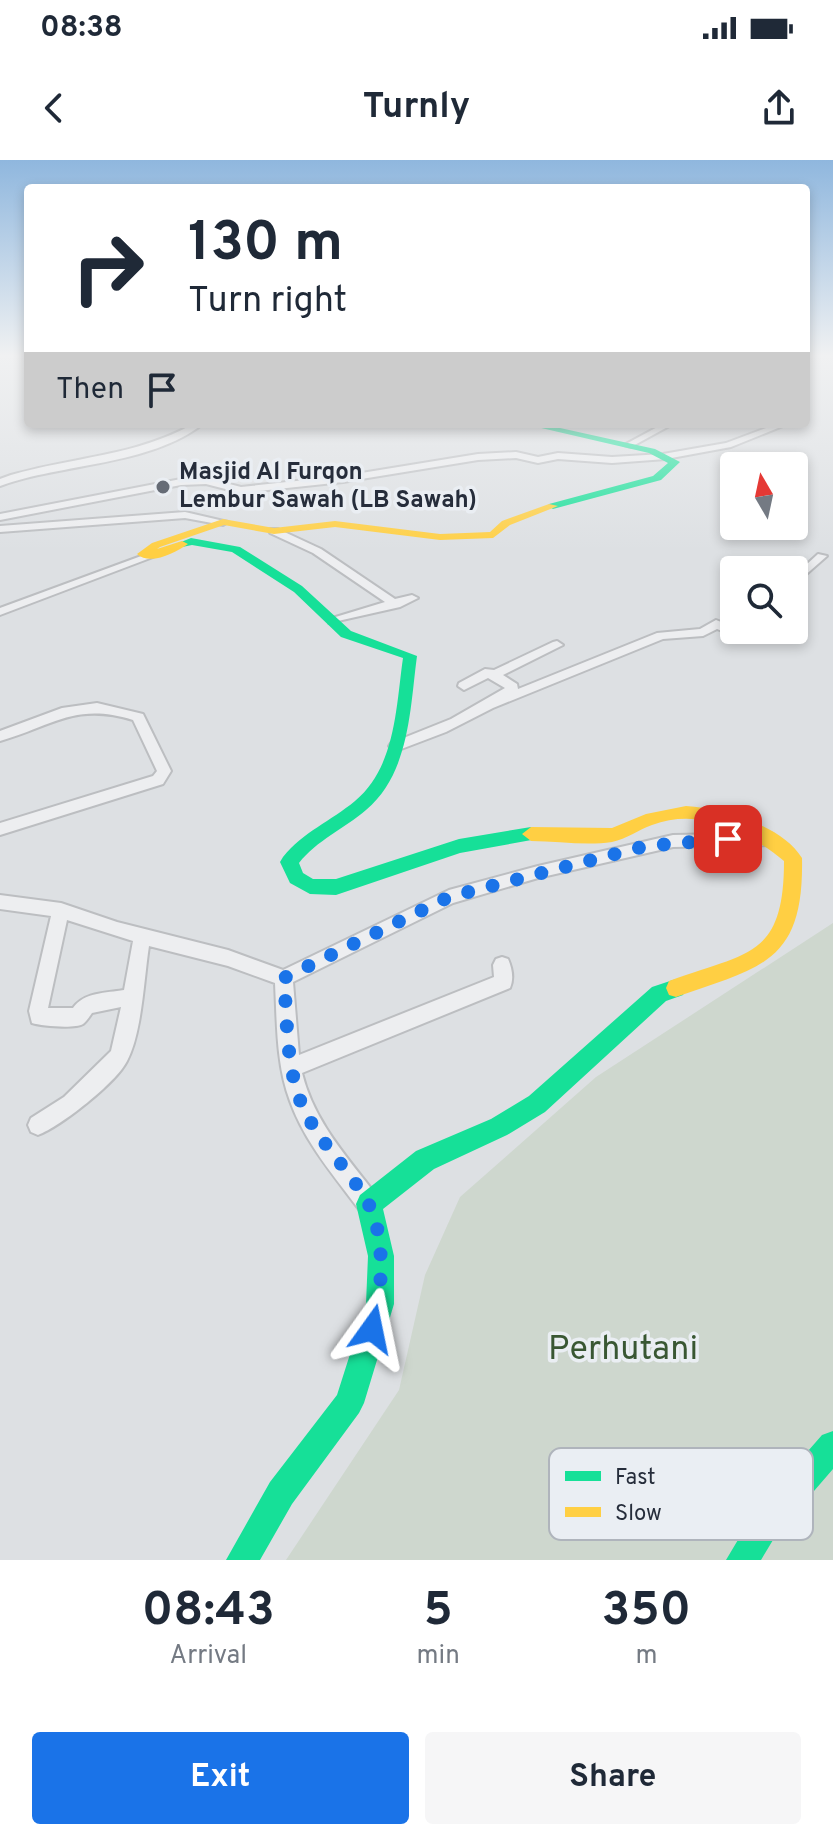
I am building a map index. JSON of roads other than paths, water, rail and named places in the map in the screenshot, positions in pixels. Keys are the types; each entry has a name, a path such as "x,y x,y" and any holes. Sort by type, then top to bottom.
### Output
{"street":[{"path":"0,483 22,475 100,460 160,444 191,428"},
{"path":"274,531 335,524 440,537 493,535 506,523 579,497 661,476 675,462 628,445 548,428"},
{"path":"628,445 661,428"},
{"path":"0,517 181,482 206,481 241,490 343,479 478,457 516,455 538,460 558,456 612,460 665,456 728,445 773,428"},
{"path":"0,529 21,530 44,523 113,523 185,515 274,531 317,551 396,605"},
{"path":"148,557 143,554 156,545 223,522"},
{"path":"0,612 191,541 236,549 298,589 346,634 410,656 396,746 384,780 363,803 302,844 289,862 296,878 310,886 336,887 459,846 495,838 547,833 613,835 630,830 646,820 685,813 733,818 771,839 793,858 795,887 787,929 756,960 659,994 537,1104 499,1127 425,1160 369,1204"},
{"path":"808,569 822,556"},
{"path":"333,621 412,598"},
{"path":"396,746 661,636 703,632 716,624 720,626"},
{"path":"493,675 557,645"},
{"path":"464,686 489,672 512,687 511,691 492,704"},
{"path":"0,736 72,709 93,706 115,708 138,717 164,771 158,780 0,829"},
{"path":"728,839 733,818"},
{"path":"0,902 61,910 94,924 245,961 284,978 449,897 646,846 728,839 771,839"},
{"path":"61,910 39,1017 78,1017 86,1005 131,997"},
{"path":"38,1125 71,1104 119,1057 125,1040 142,937"},
{"path":"292,1068 504,982 502,965"},
{"path":"242,1560 281,1493 349,1403 380,1304 381,1256 369,1204 311,1123 299,1098 292,1068 284,978"},
{"path":"813,1469 833,1446"},
{"path":"742,1560 755,1540"}],"place":[{"name":"Masjid Al Furqon Lembur Sawah (LB Sawah)","path":"163,487"}],"park label":[{"name":"Perhutani","path":"623,1350"}]}
